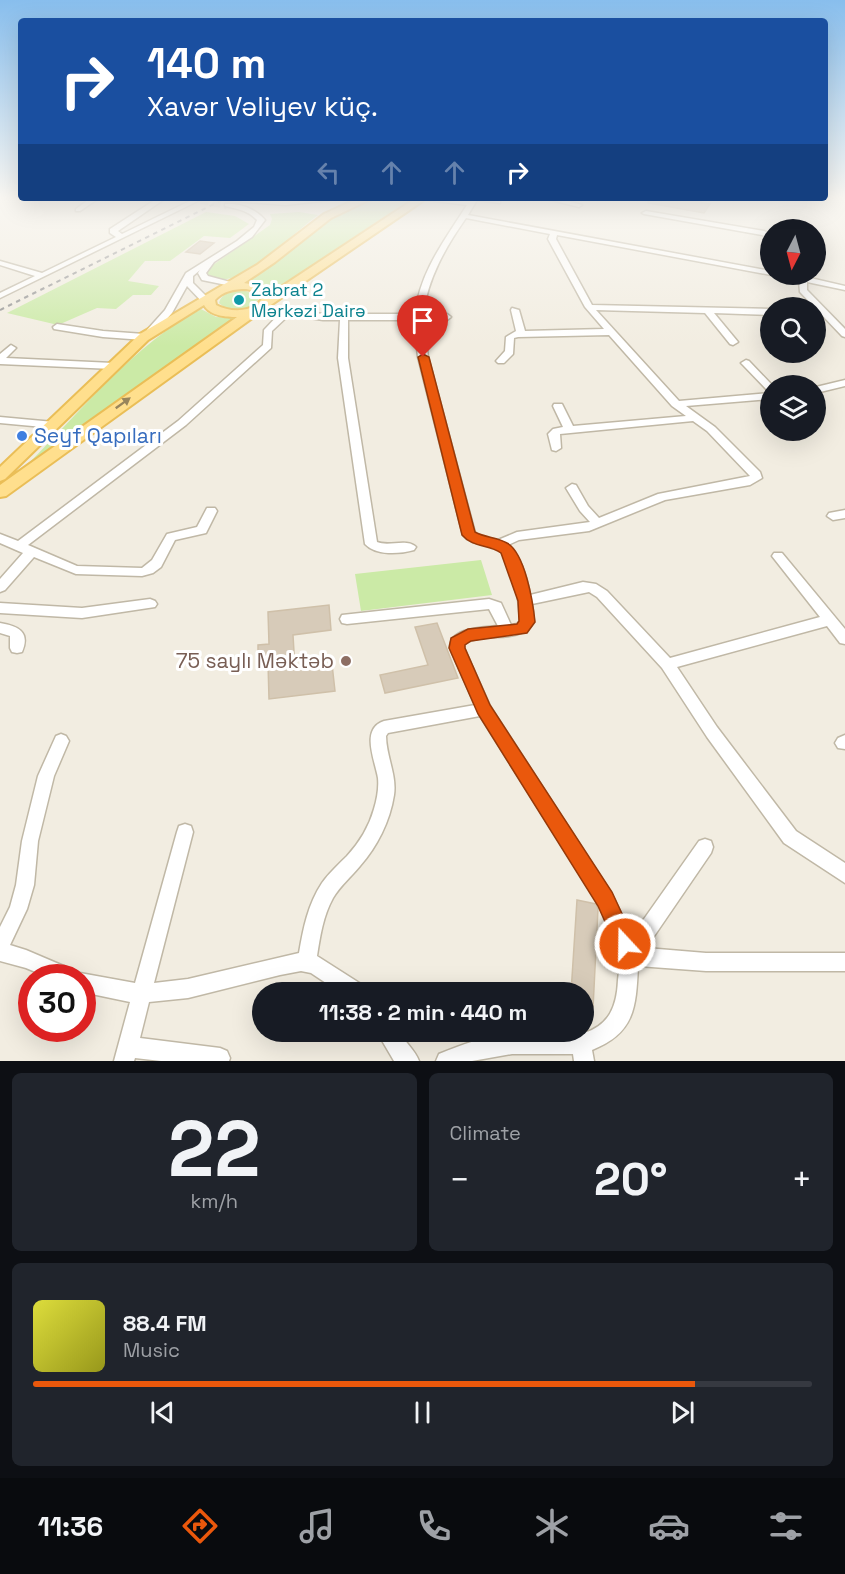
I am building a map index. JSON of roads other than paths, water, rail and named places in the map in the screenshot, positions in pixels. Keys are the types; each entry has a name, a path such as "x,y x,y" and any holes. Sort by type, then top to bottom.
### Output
{"main road":[{"path":"2,485 54,425 147,334 222,292 274,258 287,247"},
{"path":"2,485 350,247"},
{"path":"264,291 268,294 261,307 229,314 215,310 222,292 264,291"}],"street":[{"path":"0,296 99,247"},
{"path":"57,327 103,334 147,334 168,311 189,275 231,247"},
{"path":"444,247 430,274 419,315 423,357 469,535 483,543 500,544 517,536 581,529 662,497 756,478 756,474 711,429 676,404 588,307 556,247"},
{"path":"627,247 760,271"},
{"path":"218,255 203,270 203,276 213,281 222,292"},
{"path":"0,263 41,275"},
{"path":"189,275 189,283 222,292"},
{"path":"826,284 845,288"},
{"path":"261,307 286,313 344,317 447,316"},
{"path":"588,307 760,312"},
{"path":"515,310 521,333"},
{"path":"708,311 733,342"},
{"path":"0,587 25,549 215,396 268,346 268,330 286,313"},
{"path":"344,317 343,358 371,544 380,548 410,547"},
{"path":"826,317 845,334"},
{"path":"501,361 510,352 510,338 521,333 612,332"},
{"path":"0,360 11,348"},
{"path":"0,360 113,366"},
{"path":"746,363 760,378"},
{"path":"826,388 845,383"},
{"path":"676,404 760,397"},
{"path":"558,406 569,429"},
{"path":"556,448 553,434 557,431 694,418"},
{"path":"0,420 54,425"},
{"path":"572,488 597,523"},
{"path":"0,538 75,570 150,571 157,566 171,537 202,530 211,511"},
{"path":"446,1061 474,1050 512,1044 582,1052 612,1029 620,1017 627,996 629,956 621,931 605,899 484,709 457,648 457,642 468,635 507,632 525,626 526,601 512,558 500,544"},
{"path":"778,556 845,639"},
{"path":"526,601 591,587 602,594 667,664 712,732 790,837 805,848 839,859 845,875"},
{"path":"0,608 82,613 150,604"},
{"path":"347,619 489,604 496,606 507,632"},
{"path":"667,664 829,620"},
{"path":"0,628 12,630 17,634 16,648"},
{"path":"307,962 312,925 328,890 360,855 374,830 383,806 387,792 385,769 377,742 378,734 384,728 484,709"},
{"path":"0,947 18,909 26,885 32,831 46,776 61,741"},
{"path":"185,832 126,1054 220,1058"},
{"path":"629,956 705,847"},
{"path":"0,952 38,964"},
{"path":"629,956 706,962 845,962"},
{"path":"96,986 142,994 188,990 281,965 307,962 339,982"},
{"path":"393,1042 400,1054 410,1061"}],"railway":[{"path":"0,310 128,247"}],"place":[{"name":"Zabrat 2 Mərkəzi Dairə","path":"239,300"},
{"name":"Seyf Qapıları","path":"22,436"},
{"name":"75 saylı Məktəb","path":"346,661"}]}
